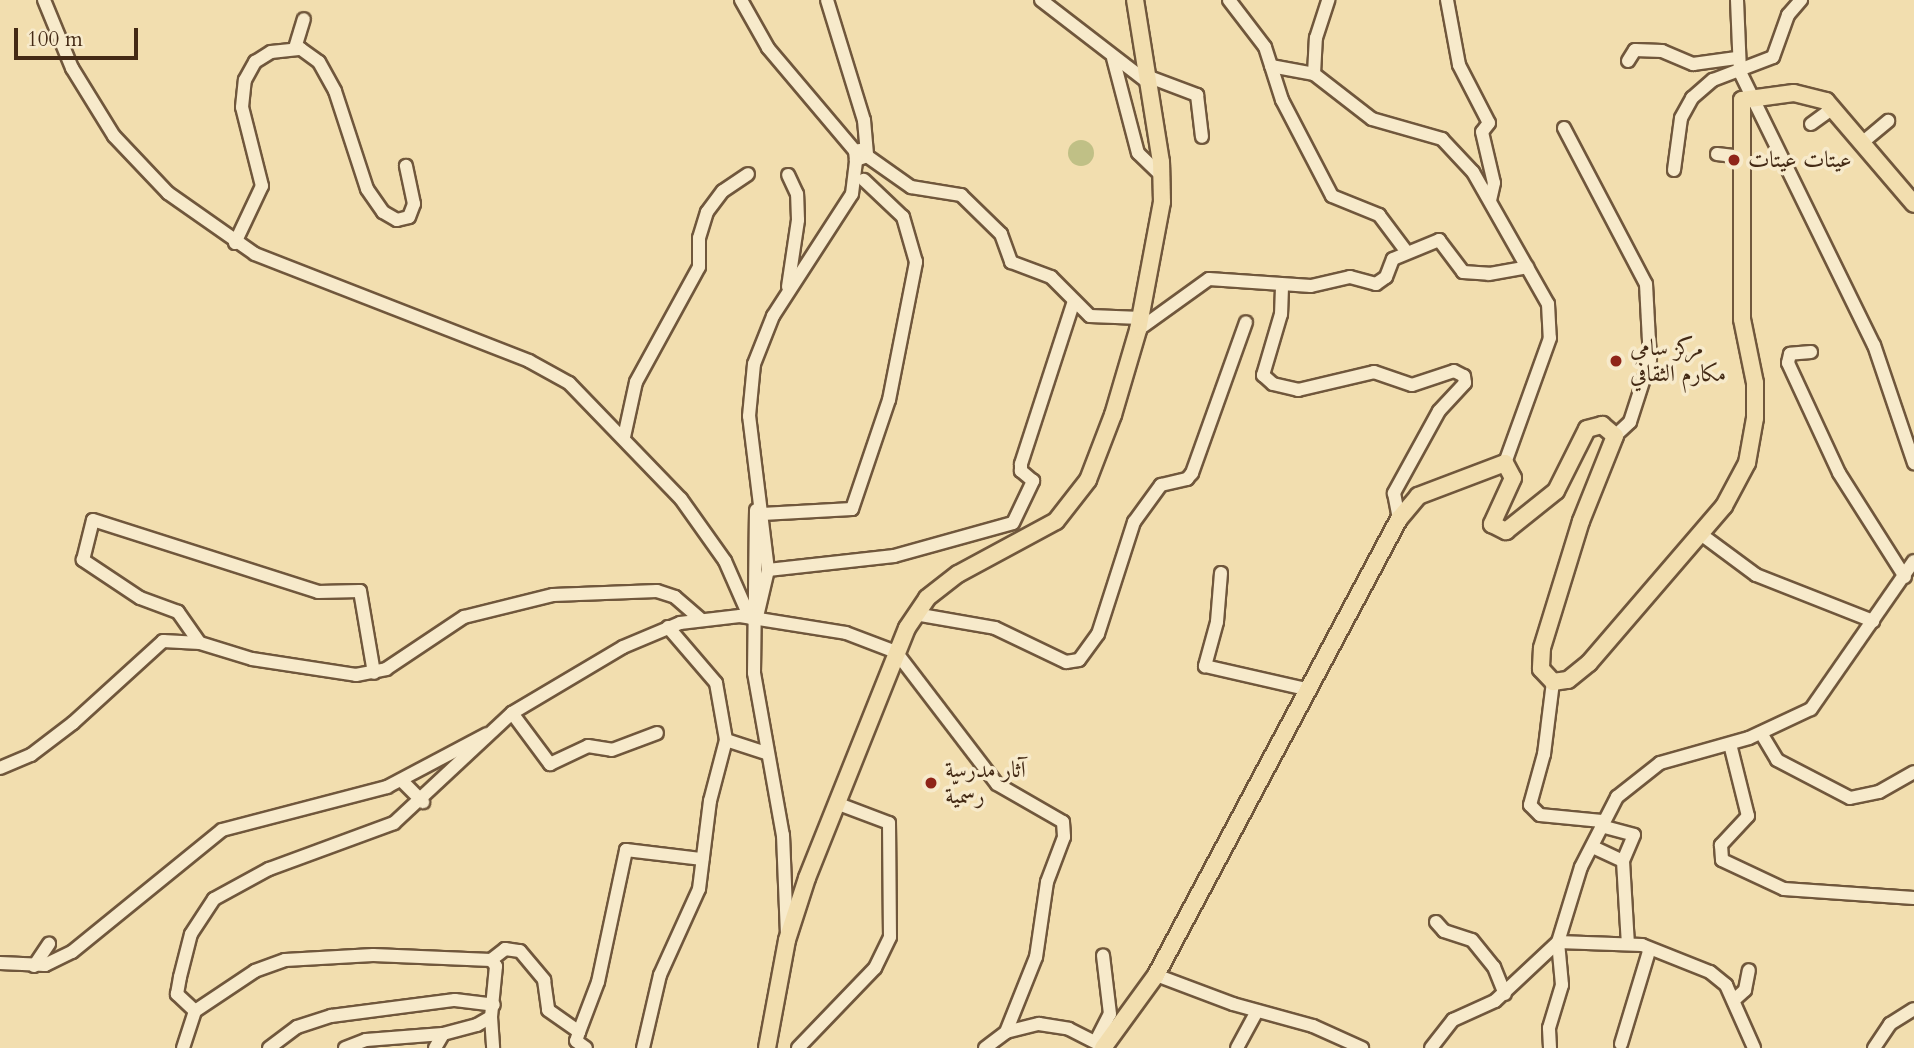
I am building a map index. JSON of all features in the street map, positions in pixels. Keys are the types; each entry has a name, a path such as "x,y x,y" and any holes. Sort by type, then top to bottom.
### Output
{"main road":[{"path":"767,1048 787,940 836,803 896,652 915,614 958,574 1064,512 1096,461 1140,324 1156,245 1161,175 1144,77 1135,0"},
{"path":"1101,1045 1156,975 1399,519 1426,491 1505,463 1513,478 1492,524 1499,531 1513,528 1556,491 1581,434 1591,425 1602,425 1615,436 1581,521 1542,648 1541,669 1553,682 1567,680 1589,663 1702,535 1736,487 1754,434 1755,383 1742,319 1738,107 1742,100 1806,93 1833,107 1914,205"}],"street":[{"path":"44,0 72,68 114,136 168,193 235,243 318,282 528,361 569,383 681,499 726,561 753,619"},
{"path":"741,0 760,37 816,104 862,153 911,187 961,195 1001,234 1011,262 1051,277 1095,319 1140,324 1209,279 1282,287 1326,285 1350,277 1376,284 1406,251 1439,240 1463,272 1489,274 1527,267"},
{"path":"787,940 783,835 766,753 754,673 753,619 758,499 751,379 766,328 787,290 864,180 864,120 827,0"},
{"path":"1041,0 1093,36 1113,58 1144,77 1197,95 1202,137"},
{"path":"1230,0 1265,47 1310,162 1332,196 1379,215 1406,251"},
{"path":"1314,74 1316,37 1328,0"},
{"path":"1447,0 1459,65 1489,123 1482,132 1494,183 1490,201"},
{"path":"1737,0 1737,58 1740,72 1755,97 1874,345 1914,463"},
{"path":"1674,170 1681,118 1692,98 1713,79 1740,72 1779,51 1788,15 1801,0"},
{"path":"295,48 304,19"},
{"path":"235,243 262,186 242,107 245,80 262,57 295,48 311,54 326,71 367,189 383,212 397,220 409,217 414,204 406,166"},
{"path":"1628,61 1635,50 1662,51 1693,64 1737,58"},
{"path":"1113,58 1138,153 1161,175"},
{"path":"1271,66 1314,74 1372,119 1442,139 1490,201 1548,304 1553,325 1505,463"},
{"path":"1811,124 1833,107"},
{"path":"1863,142 1888,121"},
{"path":"1564,128 1646,284 1650,360 1630,422 1615,436"},
{"path":"831,228 852,194 862,153"},
{"path":"1717,154 1740,157"},
{"path":"624,437 636,382 699,267 706,212 748,174"},
{"path":"787,290 798,220 797,194 788,175"},
{"path":"762,514 852,509 889,400 916,262 903,217 864,180"},
{"path":"1282,287 1282,314 1263,375 1273,384 1298,390 1374,372 1412,385 1454,372 1464,376 1465,383 1439,411 1394,492 1399,519"},
{"path":"768,570 894,556 1013,523 1033,481 1021,471 1021,464 1074,301"},
{"path":"915,614 995,628 1066,662 1079,660 1098,634 1134,522 1161,485 1187,480 1192,473 1246,322"},
{"path":"1811,352 1790,354 1788,363 1839,473 1905,577"},
{"path":"753,619 768,570 758,499"},
{"path":"200,643 178,612 140,598 83,560 93,520 318,592 354,588 363,597 374,673"},
{"path":"1702,535 1756,575 1873,621"},
{"path":"1550,1048 1549,1028 1562,985 1558,942 1581,867 1595,848 1601,823 1617,797 1649,770 1761,733 1801,716 1817,702 1914,561"},
{"path":"1221,573 1217,622 1205,666 1306,690"},
{"path":"0,768 31,755 72,723 156,643 200,643 298,667 374,673 464,617 553,595 649,590 675,597 700,619"},
{"path":"195,1011 177,994 191,934 214,899 269,869 372,835 423,802 512,713 564,678 668,627 700,619 753,619 825,628 896,652 997,784 1058,817 1065,828 1047,882 1028,985 1006,1032 985,1048"},
{"path":"643,1048 648,1010 699,889 702,859 726,740 716,683 668,627"},
{"path":"1553,682 1544,754 1530,805 1540,815 1601,823 1634,835 1623,861 1628,944"},
{"path":"512,713 550,764 588,746 612,750 657,733"},
{"path":"0,963 34,966 72,952 222,830 402,781 496,729"},
{"path":"1761,733 1777,760 1850,798 1879,792 1914,772"},
{"path":"726,740 766,753"},
{"path":"1730,744 1748,816 1721,845 1722,860 1784,889 1914,898"},
{"path":"402,781 423,802"},
{"path":"798,1048 875,968 890,937 889,823 836,803"},
{"path":"1595,848 1623,861"},
{"path":"180,1046 195,1011 255,971 285,960 373,955 491,960 505,949 520,951 544,980 548,1010 579,1042 598,982 626,850 702,859"},
{"path":"1436,922 1444,931 1472,940 1494,967 1505,994"},
{"path":"1431,1048 1452,1020 1505,994 1558,942 1628,944 1710,972 1734,1000 1754,1048"},
{"path":"34,966 49,944"},
{"path":"1622,1044 1649,951"},
{"path":"1006,1032 1054,1025 1101,1045 1110,1014 1102,954"},
{"path":"491,960 497,975 492,1011 493,1048"},
{"path":"1734,1000 1745,990 1749,970"},
{"path":"1156,975 1256,1011 1313,1026 1362,1048"},
{"path":"269,1048 297,1027 331,1016 455,1000 492,1011"},
{"path":"1874,1048 1889,1024 1914,1009"},
{"path":"345,1048 366,1040 443,1034 492,1011"},
{"path":"1237,1048 1256,1011"},
{"path":"435,1048 443,1034"}],"green space":[{"path":"1081,140 1090,144 1094,153 1090,162 1081,166 1072,162 1068,153 1072,144"}],"place":[{"name":"عيتات عيتات","path":"1734,160"},
{"name":"مركز سامي مكارم الثقافي","path":"1616,361"},
{"name":"آثار مدرسة رسميّة","path":"931,783"}]}
